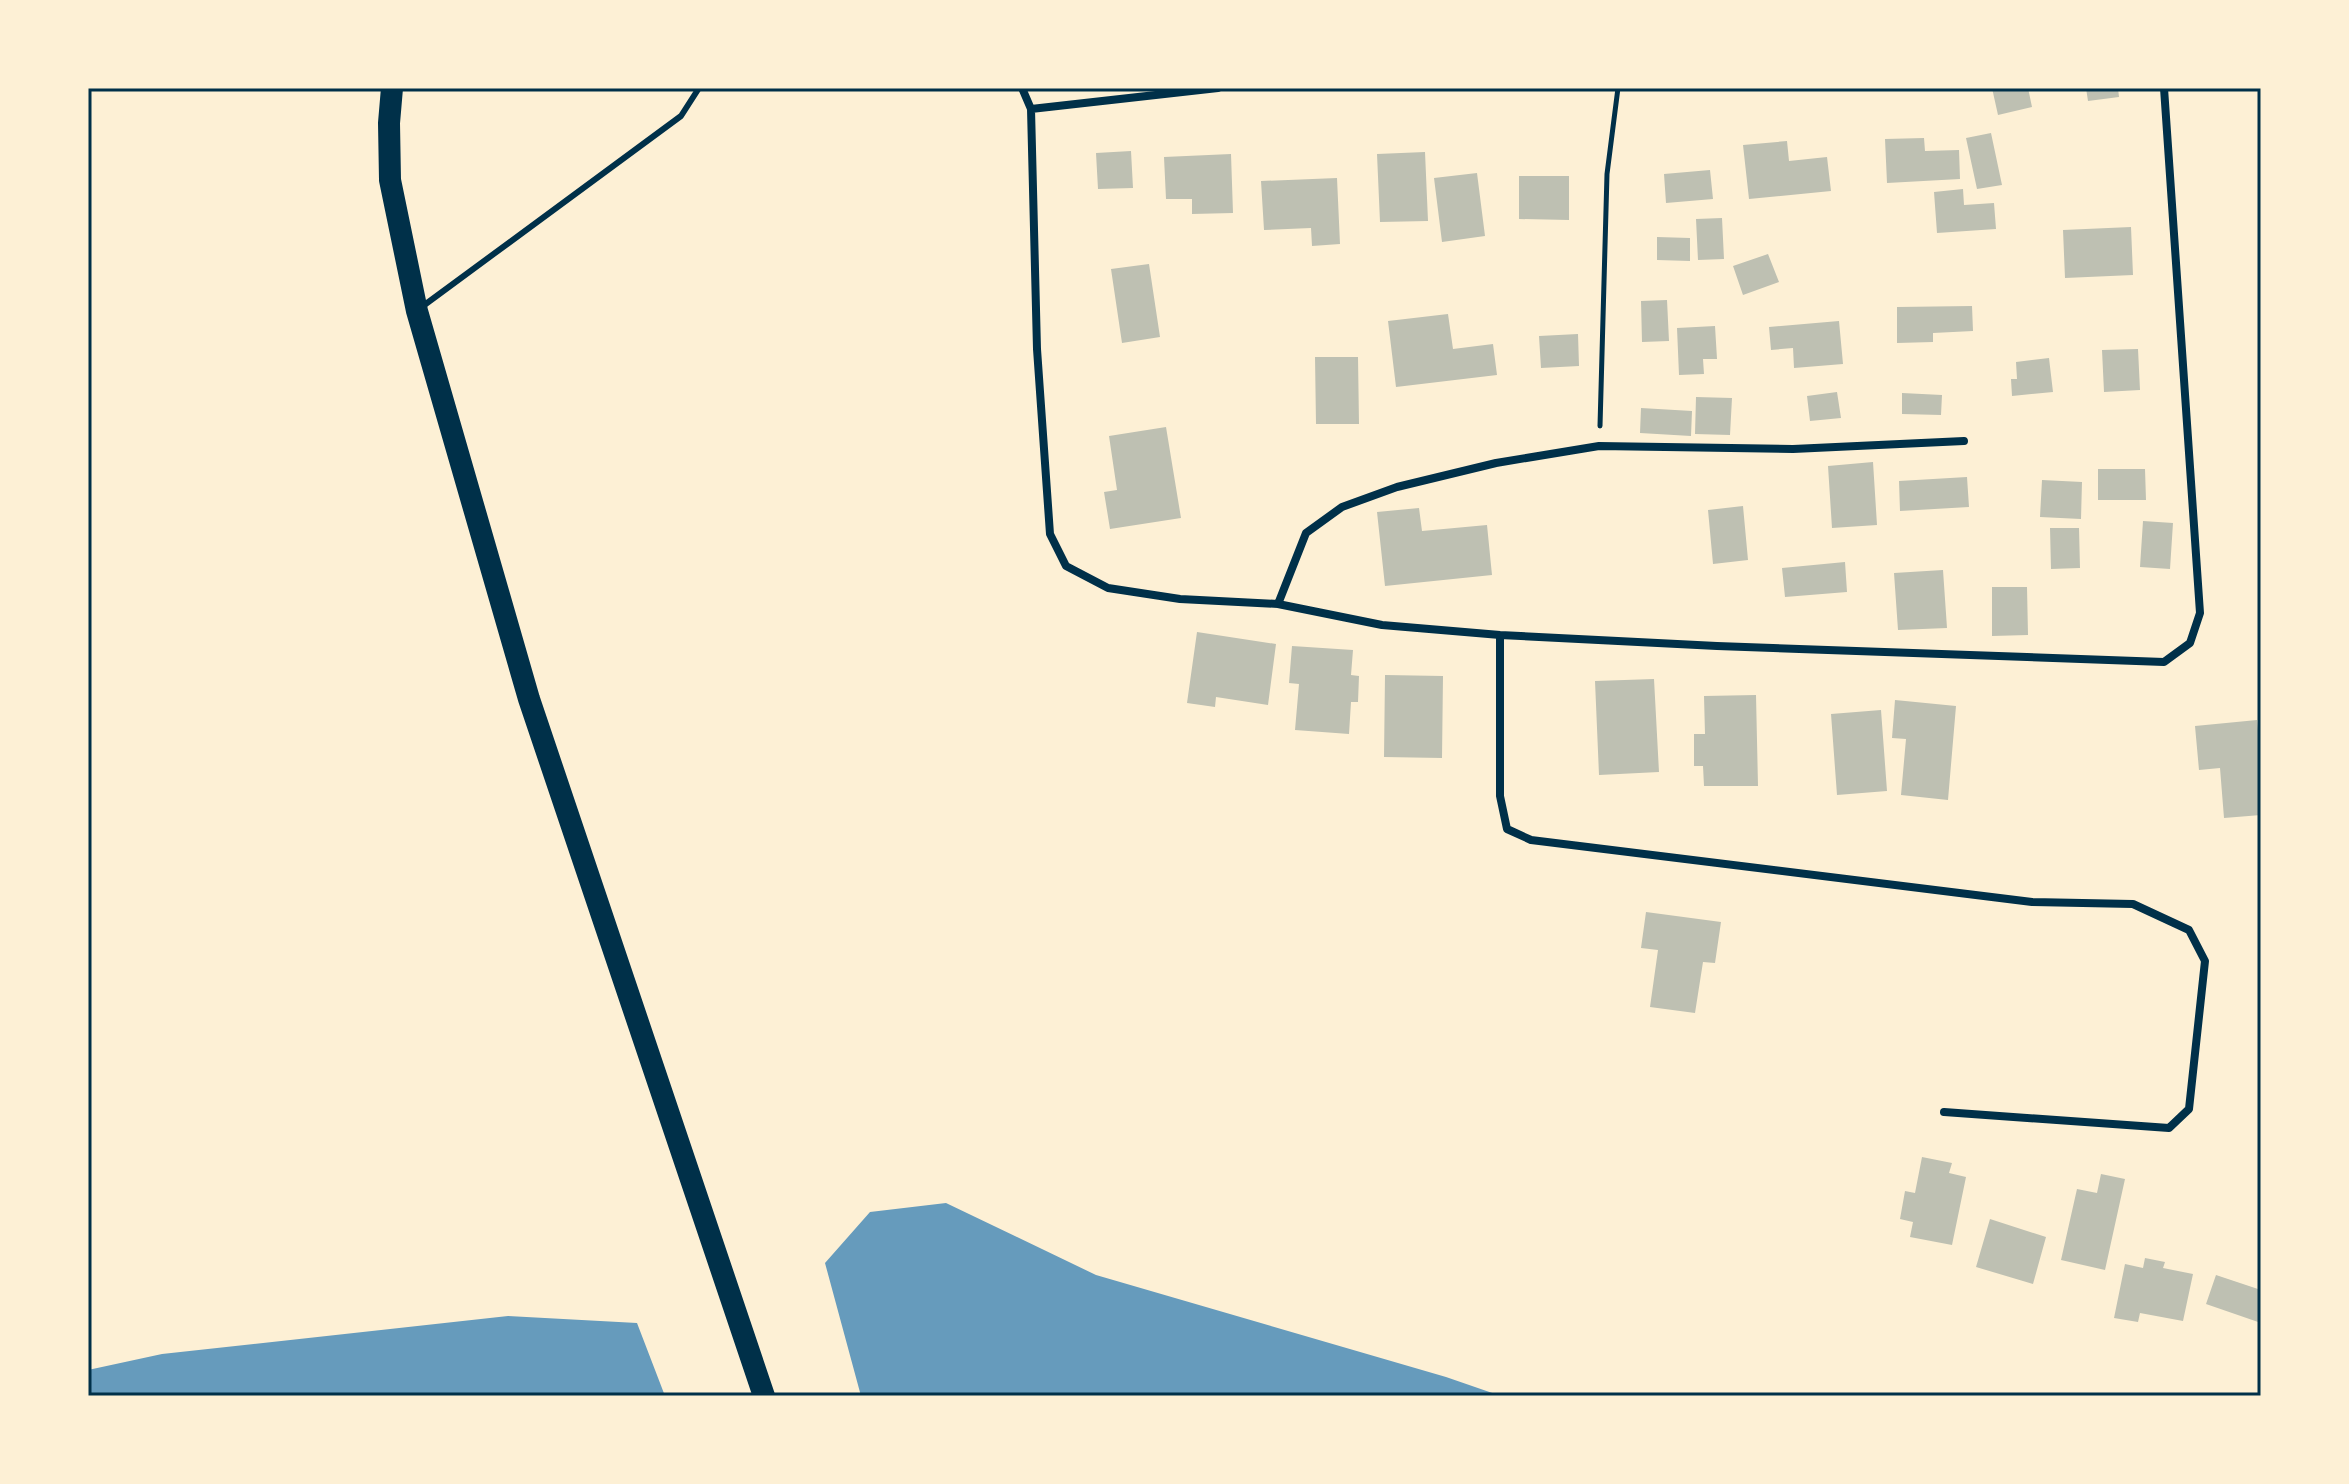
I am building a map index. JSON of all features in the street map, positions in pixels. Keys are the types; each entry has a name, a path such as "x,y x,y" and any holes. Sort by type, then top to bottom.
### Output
{"highway":[{"path":"392,88 390,180 417,311 529,699 764,1396"}],"street":[{"path":"1022,88 1031,109 1037,349 1050,534 1066,566 1108,588 1180,599 1278,604 1382,625 1500,635 2164,662 2190,643 2200,613 2164,88"},
{"path":"1031,109 1218,88"},
{"path":"1278,604 1306,533 1342,507 1397,487 1496,463 1599,446 1793,449 1964,441"},
{"path":"1500,635 1500,796 1507,829 1531,840 2032,902 2133,904 2189,930 2205,961 2189,1109 2169,1128 1944,1112"}],"lane":[{"path":"417,311 681,116 699,88"}],"path":[{"path":"1599,446 1606,196 1618,88"}],"water":[{"path":"946,1203 1096,1275 1446,1377 1501,1396 861,1396 825,1263 870,1212"},
{"path":"508,1316 637,1323 665,1396 88,1396 88,1370 162,1354"}],"building":[{"path":"1992,88 2028,88 2032,107 1998,115"},
{"path":"2086,88 2118,88 2119,97 2088,101"},
{"path":"1991,133 2002,185 1977,189 1966,138"},
{"path":"1924,138 1925,151 1959,150 1960,179 1887,183 1885,139"},
{"path":"1787,141 1789,161 1827,157 1831,191 1749,199 1743,145"},
{"path":"1131,151 1133,188 1098,189 1096,153"},
{"path":"1425,152 1428,221 1380,222 1377,154"},
{"path":"1231,154 1233,213 1192,214 1192,199 1166,199 1164,157"},
{"path":"1710,170 1713,199 1666,203 1664,174"},
{"path":"1477,173 1485,236 1442,242 1434,178"},
{"path":"1519,176 1569,176 1569,220 1519,219"},
{"path":"1337,178 1340,244 1312,246 1311,228 1264,230 1261,181"},
{"path":"1963,189 1964,205 1994,203 1996,229 1937,233 1934,192"},
{"path":"1722,218 1724,259 1698,260 1696,219"},
{"path":"2131,227 2133,275 2065,278 2063,230"},
{"path":"1657,237 1690,238 1690,261 1657,260"},
{"path":"1768,254 1779,282 1743,295 1733,266"},
{"path":"1149,264 1160,337 1122,343 1111,269"},
{"path":"1667,300 1669,341 1642,342 1641,301"},
{"path":"1972,306 1973,331 1933,333 1933,342 1897,343 1897,307"},
{"path":"1448,314 1453,349 1493,344 1497,375 1396,387 1388,321"},
{"path":"1839,321 1843,364 1794,368 1793,348 1771,350 1769,327"},
{"path":"1715,326 1717,359 1703,359 1704,374 1679,375 1677,328"},
{"path":"1578,334 1579,366 1541,368 1539,336"},
{"path":"2138,349 2140,390 2104,392 2102,350"},
{"path":"1315,357 1358,357 1359,424 1316,424"},
{"path":"2049,358 2053,392 2012,396 2011,379 2017,379 2016,362"},
{"path":"1837,392 1841,418 1810,421 1807,396"},
{"path":"1902,393 1942,395 1941,415 1902,414"},
{"path":"1696,397 1732,398 1730,435 1695,434"},
{"path":"1641,408 1692,411 1691,436 1640,433"},
{"path":"1166,427 1181,518 1110,529 1104,492 1117,490 1109,436"},
{"path":"1873,462 1877,525 1832,528 1828,466"},
{"path":"2098,469 2145,469 2146,500 2098,500"},
{"path":"1967,477 1969,507 1900,511 1899,481"},
{"path":"2042,480 2082,482 2081,519 2040,517"},
{"path":"1743,506 1748,560 1713,564 1708,510"},
{"path":"1419,508 1422,531 1487,525 1492,575 1385,586 1377,512"},
{"path":"2143,521 2173,523 2170,569 2140,567"},
{"path":"2050,528 2079,528 2080,568 2051,569"},
{"path":"1845,562 1847,592 1785,597 1782,568"},
{"path":"1943,570 1947,628 1898,630 1894,573"},
{"path":"1992,587 2027,587 2028,635 1992,636"},
{"path":"1197,632 1276,644 1268,705 1216,697 1215,707 1187,703"},
{"path":"1292,646 1353,650 1351,675 1359,676 1358,702 1351,702 1349,734 1295,730 1299,684 1289,683"},
{"path":"1385,675 1443,676 1442,758 1384,757"},
{"path":"1654,679 1659,772 1599,775 1595,681"},
{"path":"1756,695 1758,786 1704,786 1703,766 1694,766 1694,734 1705,734 1704,696"},
{"path":"1895,700 1956,706 1948,800 1901,795 1906,739 1892,738"},
{"path":"1881,710 1887,791 1837,795 1831,714"},
{"path":"2257,720 2261,815 2224,818 2220,768 2199,770 2195,726"},
{"path":"1646,912 1721,922 1715,963 1703,962 1695,1013 1650,1007 1658,950 1641,948"},
{"path":"1922,1157 1952,1163 1949,1173 1966,1177 1952,1245 1910,1237 1913,1222 1900,1219 1905,1191 1915,1193"},
{"path":"2101,1174 2125,1179 2105,1270 2061,1260 2077,1189 2097,1193"},
{"path":"1990,1219 2046,1237 2033,1284 1976,1267"},
{"path":"2145,1258 2165,1262 2163,1268 2193,1274 2183,1321 2140,1313 2138,1322 2114,1318 2125,1264 2143,1268"},
{"path":"2216,1275 2261,1290 2261,1323 2206,1304"}]}
